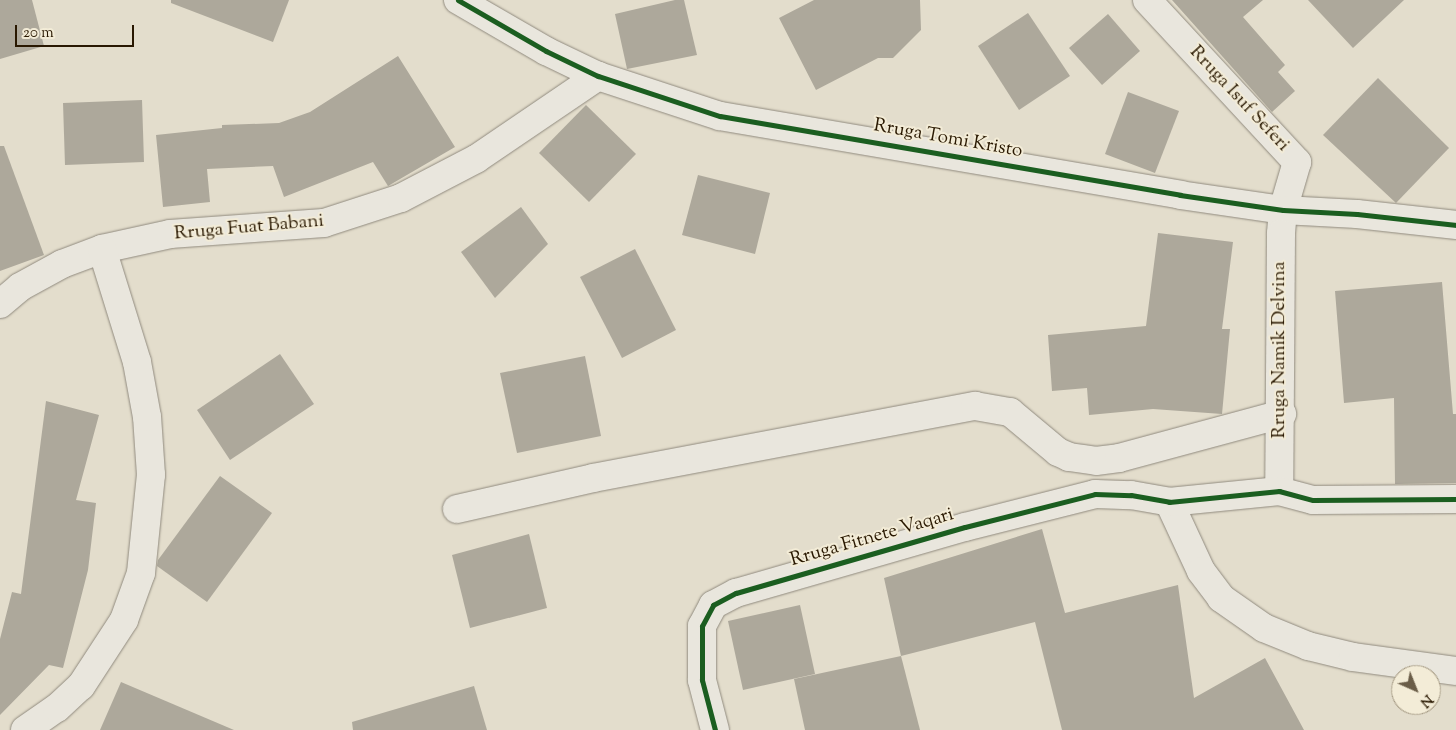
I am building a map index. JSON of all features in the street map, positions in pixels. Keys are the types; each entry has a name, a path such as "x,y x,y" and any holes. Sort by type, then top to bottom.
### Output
{"street":[{"name":"Rruga Tomi Kristo","path":"458,0 546,51 598,76 720,116 1283,210 1357,214 1456,225"},
{"name":"Rruga Isuf Seferi","path":"1147,0 1296,162 1283,210"},
{"name":"Rruga Fuat Babani","path":"0,304 20,287 62,264 102,249 170,234 324,223 401,198 476,159 598,76"},
{"name":"Rruga Namik Delvina","path":"1278,491 1282,414 1279,278 1283,210"},
{"path":"25,730 57,708 81,686 124,620 140,573 151,475 147,417 137,362 102,249"},
{"path":"457,509 622,472 975,406 1010,412 1058,452 1069,457 1096,461 1134,454 1282,414"},
{"path":"1278,491 1313,500 1456,499"},
{"name":"Rruga Fitnete Vaqari","path":"715,730 702,680 702,626 713,606 736,593 1095,494 1131,495 1169,502 1278,491"},
{"path":"1169,502 1206,578 1221,598 1264,628 1308,646 1353,658 1456,671"}],"building":[{"path":"0,0 32,0 44,46 0,59"},
{"path":"171,0 289,0 273,42 171,3"},
{"path":"675,0 684,0 697,55 627,69 615,14"},
{"path":"814,0 920,0 921,30 893,58 878,58 816,90 779,18"},
{"path":"1172,0 1263,0 1243,17 1285,65 1278,72 1295,91 1272,112"},
{"path":"1308,0 1404,0 1353,48"},
{"path":"1028,13 1070,76 1019,110 978,46"},
{"path":"1108,14 1140,51 1102,85 1069,48"},
{"path":"398,56 455,147 388,186 373,162 284,197 273,166 207,169 210,202 163,207 156,135 222,128 222,125 279,123 310,112"},
{"path":"1378,78 1449,148 1396,203 1323,135"},
{"path":"1128,92 1179,111 1155,173 1105,154"},
{"path":"142,100 144,162 65,165 63,103"},
{"path":"586,105 636,154 589,202 539,153"},
{"path":"0,146 4,146 44,255 0,271"},
{"path":"698,175 770,193 755,254 682,235"},
{"path":"521,207 548,244 495,298 461,252"},
{"path":"1158,233 1233,242 1222,329 1230,329 1222,414 1153,409 1089,415 1087,388 1052,391 1048,335 1146,326"},
{"path":"635,249 676,330 622,358 580,277"},
{"path":"1442,282 1453,414 1456,414 1456,483 1395,484 1394,398 1344,403 1335,291"},
{"path":"280,354 314,404 230,460 197,410"},
{"path":"585,356 601,436 517,453 500,373"},
{"path":"46,401 99,415 76,500 96,503 88,570 63,668 49,665 0,715 0,639 12,592 21,594"},
{"path":"220,476 272,513 207,602 157,566 158,560"},
{"path":"1042,529 1065,613 1178,585 1194,698 1265,658 1304,730 1062,730 1035,622 901,656 884,578"},
{"path":"529,534 547,608 470,628 452,555"},
{"path":"800,605 815,674 743,690 728,621"},
{"path":"901,656 920,730 805,730 794,679"},
{"path":"121,682 234,730 100,730"},
{"path":"474,686 487,730 353,730 352,722"}],"cycle path":[{"path":"458,0 546,51 598,76 720,116 1180,195 1283,210 1357,214 1456,225"},
{"path":"715,730 702,680 702,626 713,605 736,593 965,527 1095,494 1131,495 1169,502 1279,491 1313,500 1456,499"}]}
